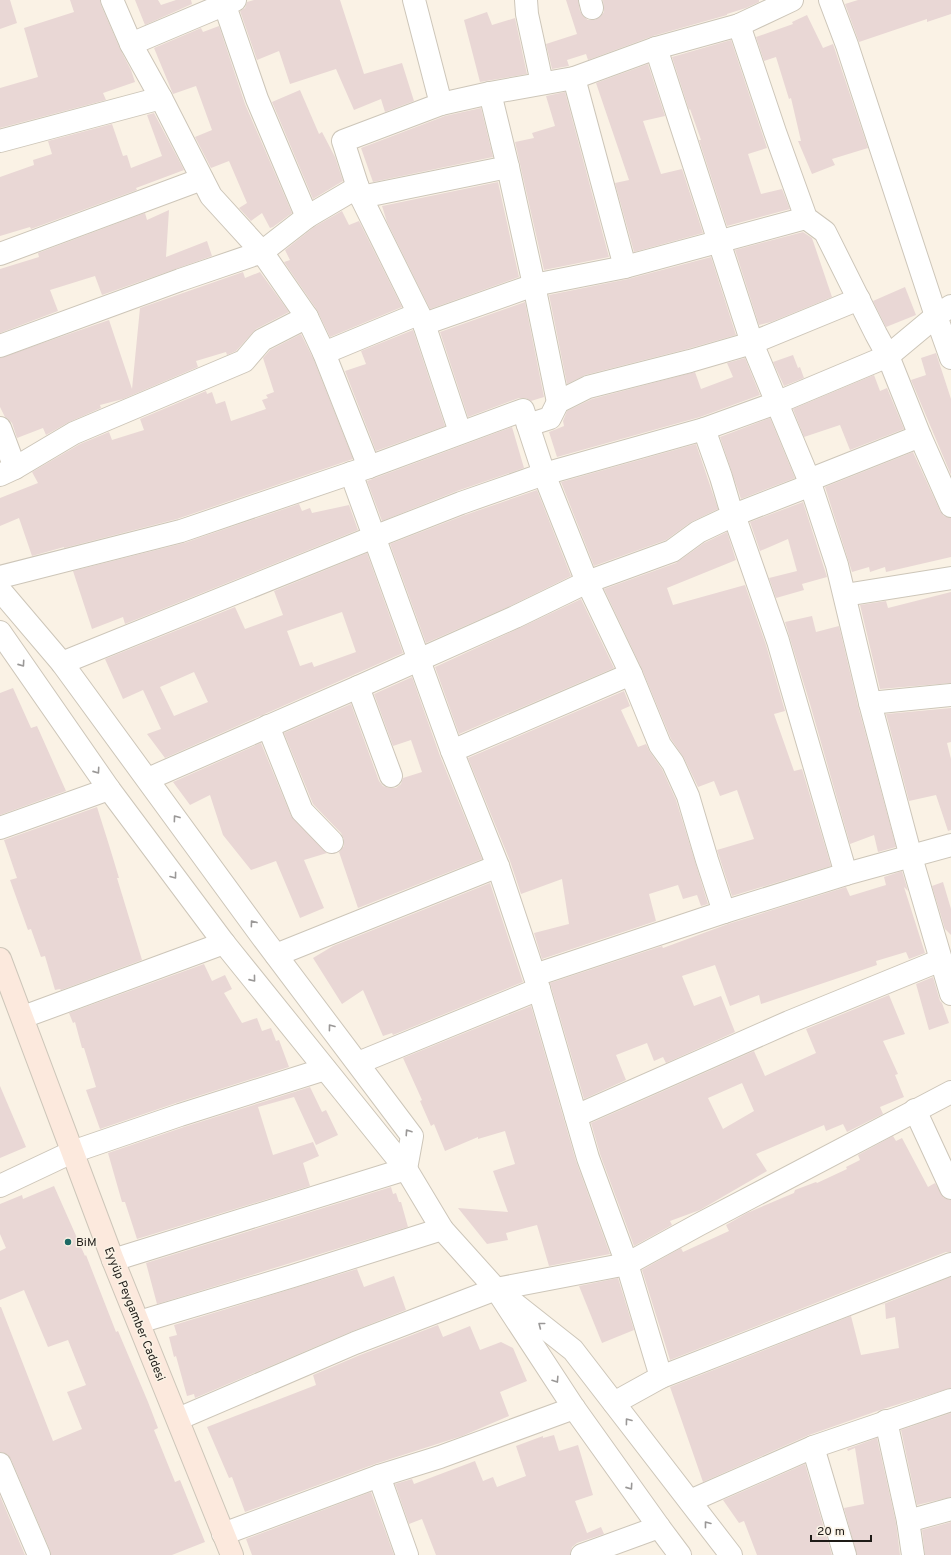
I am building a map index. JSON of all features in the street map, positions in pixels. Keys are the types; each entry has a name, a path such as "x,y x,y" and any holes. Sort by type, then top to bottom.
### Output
{"main road":[{"name":"Eyyüp Peygamber Caddesi","path":"0,959 113,1260 232,1555"}],"street":[{"path":"112,0 131,44 161,98 211,196 262,252 307,317 324,353 360,470 374,537 452,751 498,866 537,982 588,1158 627,1264 661,1377"},
{"path":"414,0 441,104"},
{"path":"526,0 527,14 542,83"},
{"path":"460,432 421,319 360,192 343,141 441,104 490,93 574,78 656,48 739,24 792,0"},
{"path":"830,0 943,311 951,358"},
{"path":"131,44 228,1 257,99 306,217"},
{"path":"739,24 775,132 806,218 825,232 888,356 920,436 951,506"},
{"path":"656,48 752,343 810,482 837,565 870,703 911,857 951,994"},
{"path":"574,78 624,267"},
{"path":"490,93 534,285 558,402"},
{"path":"0,141 161,98"},
{"path":"0,346 180,280 262,252 306,217 360,192 508,167"},
{"path":"0,254 202,179"},
{"path":"324,353 421,319 534,285 624,267 806,218"},
{"path":"528,425 550,418 558,402 588,387 690,361 752,343 859,299"},
{"path":"62,663 461,503 544,474 704,429 776,403 888,356 943,311"},
{"path":"0,428 8,471 74,433 244,361 262,340 307,317"},
{"path":"0,577 181,531 360,470 523,410 544,474 587,582 631,674 660,745 673,762 688,796 724,912"},
{"path":"704,429 778,641 846,874"},
{"path":"148,779 515,617 587,582 672,551 698,532 734,514 920,436"},
{"path":"845,595 951,578"},
{"path":"0,590 62,663 276,955 412,1136 406,1169"},
{"path":"0,632 109,789 224,943 406,1169 442,1229 496,1289 574,1408 680,1555"},
{"path":"452,751 631,674"},
{"path":"358,687 391,776"},
{"path":"870,703 951,695"},
{"path":"268,726 302,811 332,842"},
{"path":"0,828 109,789"},
{"path":"358,1063 537,982 724,912 846,874 951,845"},
{"path":"276,955 498,866"},
{"path":"22,1017 224,943"},
{"path":"576,1116 789,1022 941,960"},
{"path":"0,1186 72,1152 180,1115 325,1069"},
{"path":"178,1419 355,1343 496,1289 627,1264 951,1092"},
{"path":"915,1110 951,1188"},
{"path":"113,1260 406,1169"},
{"path":"139,1322 301,1274 442,1229"},
{"path":"614,1403 661,1377 951,1264"},
{"path":"496,1289 573,1350 731,1555"},
{"path":"690,1501 813,1447 951,1400"},
{"path":"223,1534 379,1476 440,1457 574,1408"},
{"path":"886,1421 908,1520 913,1555"},
{"path":"813,1447 845,1555"},
{"path":"0,1464 39,1555"},
{"path":"379,1476 407,1555"},
{"path":"908,1520 951,1509"},
{"path":"590,1554 659,1527"}],"building":[{"path":"0,0 10,0 17,23 0,29"},
{"path":"70,0 100,0 135,82 103,93 106,100 0,128 0,88 38,77 24,28 74,12"},
{"path":"135,0 158,0 161,5 176,0 191,0 192,4 145,25"},
{"path":"254,0 340,0 364,74 402,63 414,101 385,112 381,99 354,110 336,69 290,84 279,51 257,60 240,11 245,8 247,2"},
{"path":"566,0 578,0 580,11 588,20 595,20 604,12 603,0 759,0 759,2 727,15 653,36 588,60 586,54 567,60 569,66 552,69 546,44 577,34"},
{"path":"858,0 951,0 951,14 927,22 927,19 859,42 845,4"},
{"path":"487,12 492,25 515,18 527,74 480,82 464,20"},
{"path":"807,15 823,48 833,44 868,148 832,159 835,165 812,174 798,141 801,141 791,98 789,99 776,57 764,61 756,37 793,24 792,22"},
{"path":"219,26 245,104 292,213 270,228 262,213 251,221 239,208 247,203 229,161 211,168 195,137 212,130 196,86 173,94 154,48 201,28 203,32"},
{"path":"731,40 767,148 748,154 761,194 782,189 790,209 727,226 699,140 701,140 690,109 689,110 672,57"},
{"path":"648,64 665,116 643,121 661,174 682,169 703,233 634,252 615,183 629,180 596,83"},
{"path":"300,90 319,134 322,132 335,157 343,181 313,199 272,102"},
{"path":"565,92 609,257 544,270 515,142 534,138 532,133 555,126 546,96"},
{"path":"481,108 493,157 373,182 361,148 445,116"},
{"path":"154,113 184,170 136,188 137,190 31,229 30,227 0,236 0,177 34,165 33,160 52,154 48,141 112,124 123,156 127,155 131,168 162,156 147,115"},
{"path":"498,182 519,277 430,309 387,222 382,206"},
{"path":"169,210 166,257 207,241 212,256 102,295 95,276 50,290 58,311 0,333 0,269 39,257 38,253 145,213 147,220"},
{"path":"342,211 349,225 359,221 402,307 330,337 317,310 284,262 290,260 285,250 314,227"},
{"path":"803,232 812,238 832,297 771,322 759,325 735,250"},
{"path":"711,257 736,335 585,375 567,384 549,295 628,279"},
{"path":"243,272 245,278 260,272 289,312 256,329 236,351 227,355 226,352 196,361 198,367 123,399 100,405 101,408 69,422 46,435 43,428 17,438 12,423 5,417 0,407 0,358 109,320 132,389 140,308"},
{"path":"905,287 916,315 886,327 873,301"},
{"path":"525,302 544,397 531,401 526,398 519,398 468,417 440,332"},
{"path":"413,330 445,426 376,451 345,371 366,364 361,351"},
{"path":"301,334 313,358 353,459 177,519 32,556 19,518 0,526 0,498 38,483 32,472 80,444 109,432 112,440 144,430 140,419 206,391 207,394 212,392 216,404 225,401 231,421 266,409 262,400 268,398 266,395 274,392 263,358 270,350"},
{"path":"936,353 951,399 951,475 911,380 926,375 921,358"},
{"path":"793,355 804,378 784,386 773,362"},
{"path":"745,358 760,395 700,417 557,457 549,432 564,426 563,421 567,411 592,399 695,372 701,389 733,377 727,363"},
{"path":"874,375 880,391 887,388 904,429 850,450 840,425 804,437 793,409"},
{"path":"770,418 795,478 741,499 720,437"},
{"path":"512,427 524,468 457,491 382,521 367,481"},
{"path":"696,444 718,509 691,522 666,540 594,566 561,482"},
{"path":"913,452 940,511 944,516 951,518 951,557 886,572 885,567 870,572 869,567 852,572 825,487"},
{"path":"537,490 571,576 510,606 426,643 390,544 465,515"},
{"path":"803,502 827,577 802,584 804,590 776,598 769,578 797,571 788,539 760,551 750,522"},
{"path":"299,504 302,511 310,508 312,513 349,505 358,530 125,624 123,617 92,629 73,571 184,543"},
{"path":"727,532 736,560 667,588 673,605 745,585 766,645 785,711 774,714 794,771 802,769 831,866 732,896 717,850 754,839 737,790 720,796 714,781 698,787 684,758 671,739 642,669 604,589 676,563 704,543"},
{"path":"367,553 403,653 165,758 147,734 161,729 143,690 123,699 105,659 235,607 245,629 283,615 274,591","holes":["342,612 356,652 314,667 312,662 300,666 287,631","194,672 208,702 174,716 160,687"]},
{"path":"951,592 951,683 880,689 860,605 886,601 888,608"},
{"path":"581,599 614,668 459,734 435,667"},
{"path":"812,616 816,632 839,626 858,706 896,847 878,852 874,835 850,844 785,622"},
{"path":"412,677 440,756 482,859 358,908 339,852 344,846 344,839 341,833 313,804 284,733 351,704 379,781 383,786 396,788 401,784 403,778 422,772 411,740 393,746 374,694"},
{"path":"13,688 31,728 37,726 66,791 0,815 0,693"},
{"path":"624,691 630,706 621,710 638,747 646,744 662,769 676,800 708,904 701,906 697,895 683,899 678,885 649,894 656,921 542,959 534,933 569,924 562,879 521,894 510,861 468,758"},
{"path":"951,708 951,742 947,743 951,759 951,830 948,831 936,795 909,801 886,714"},
{"path":"261,743 291,816 327,853 304,860 324,908 300,918 276,861 251,870 223,835 210,795 190,805 173,782"},
{"path":"97,807 142,960 61,990 55,990 45,956 41,957 31,929 28,930 10,880 17,878 4,840"},
{"path":"902,871 908,891 904,887 925,953 909,959 906,952 876,961 877,965 761,1004 759,995 730,1006 715,965 682,976 694,1006 721,996 735,1032 666,1063 663,1057 654,1061 647,1043 616,1055 626,1080 584,1099 550,983 662,946 663,948 728,924 846,887 850,896 886,885 884,877"},
{"path":"943,882 951,909 951,935 945,929 932,886"},
{"path":"490,883 523,982 393,1035 392,1033 383,1036 363,990 342,1004 313,958 333,946"},
{"path":"204,964 212,981 225,975 232,989 224,993 242,1023 257,1018 262,1031 271,1028 276,1041 279,1040 289,1067 100,1129 86,1090 96,1087 84,1048 82,1048 75,1022 73,1023 69,1013"},
{"path":"933,977 940,1001 949,1023 929,1030 916,984"},
{"path":"889,995 905,1034 883,1041 898,1074 895,1075 904,1097 880,1107 883,1114 847,1132 843,1124 826,1131 824,1125 756,1154 767,1171 700,1210 670,1221 672,1225 634,1246 600,1154 591,1123 754,1051 765,1076 816,1053 806,1029","holes":["742,1083 754,1111 723,1129 708,1098"]},
{"path":"531,1006 576,1161 610,1254 549,1266 537,1225 506,1233 508,1240 487,1244 458,1208 508,1212 493,1171 515,1164 505,1131 478,1139 478,1137 445,1151 434,1124 431,1126 420,1101 422,1100 403,1058"},
{"path":"0,1086 26,1147 0,1158"},
{"path":"310,1087 322,1112 326,1110 338,1135 316,1145 294,1097 258,1107 273,1155 313,1142 319,1156 303,1163 310,1186 137,1239 125,1202 122,1202 108,1153"},
{"path":"893,1136 896,1141 902,1138 928,1187 935,1183 944,1198 951,1200 951,1252 946,1252 670,1360 642,1270 681,1248 683,1252 729,1231 726,1225 747,1213 794,1193 795,1190 816,1182 817,1183 847,1169 846,1167 860,1160 858,1155"},
{"path":"54,1186 85,1256 86,1255 116,1332 118,1331 148,1402 158,1428 154,1430 175,1482 180,1480 205,1542 172,1555 51,1555 11,1459 7,1454 0,1452 0,1307 53,1441 82,1429 67,1392 86,1385 68,1340 48,1347 24,1290 0,1300 0,1251 6,1248 0,1234 0,1204 22,1195 23,1199"},
{"path":"391,1187 393,1194 396,1193 399,1202 401,1202 408,1227 157,1304 146,1263"},
{"path":"357,1269 364,1287 394,1276 406,1310 350,1332 195,1398 194,1394 187,1396 169,1337 177,1335 174,1325"},
{"path":"951,1277 951,1388 883,1409 809,1435 703,1482 670,1387 851,1316 861,1355 899,1348 895,1317 886,1319 885,1304 881,1305"},
{"path":"618,1278 634,1330 602,1343 579,1286"},
{"path":"438,1325 443,1337 470,1326 480,1350 501,1342 513,1348 527,1381 500,1392 509,1416 462,1436 375,1464 245,1512 232,1477 229,1478 207,1427 316,1385 313,1375"},
{"path":"951,1413 951,1497 917,1505 901,1430"},
{"path":"554,1435 559,1451 578,1445 593,1495 575,1501 587,1533 601,1527 604,1534 577,1543 572,1547 570,1555 436,1555 422,1519 409,1524 395,1484 412,1479 414,1484 475,1461 483,1481 493,1477 497,1487 526,1476 516,1446 543,1436 543,1438"},
{"path":"877,1438 896,1523 900,1555 857,1555 844,1508 864,1504 855,1448 848,1451 847,1449"},
{"path":"805,1464 832,1555 757,1555 744,1521 739,1523 723,1500"},
{"path":"371,1492 394,1555 252,1555 246,1539"},
{"path":"0,1496 25,1555 0,1555"},
{"path":"951,1522 951,1555 925,1555 922,1530"}],"place":[{"name":"BiM","path":"68,1242"}]}
